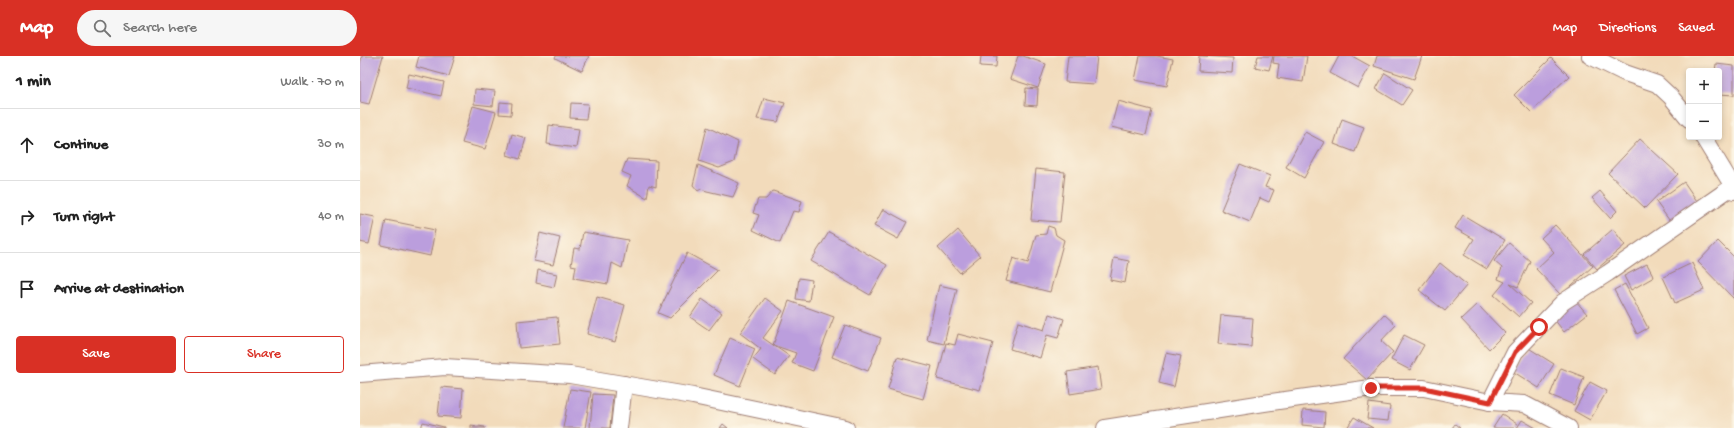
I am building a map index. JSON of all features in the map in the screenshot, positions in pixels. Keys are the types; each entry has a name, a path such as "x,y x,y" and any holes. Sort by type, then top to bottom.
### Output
{"street":[{"path":"1590,56 1625,73 1657,84 1671,97 1686,115"},
{"path":"1705,140 1734,188"},
{"path":"1490,402 1515,352 1563,302 1608,273 1729,189 1734,192"},
{"path":"360,374 445,367 570,375 693,396 846,428"},
{"path":"619,428 624,384"},
{"path":"1105,428 1264,402 1371,388 1424,388 1490,402 1524,404 1569,428"}],"building":[{"path":"362,56 383,56 369,104 360,102 360,64"},
{"path":"419,56 455,56 449,76 416,67"},
{"path":"556,56 589,56 582,71 555,58"},
{"path":"981,56 997,56 996,67 980,66"},
{"path":"1018,56 1023,56 1046,64 1038,88 1010,79"},
{"path":"1068,56 1097,56 1094,84 1065,82"},
{"path":"1140,56 1157,56 1173,59 1167,86 1135,80"},
{"path":"1199,56 1233,58 1232,73 1198,71"},
{"path":"1258,56 1273,56 1269,70 1255,67"},
{"path":"1274,56 1307,56 1303,82 1277,78 1279,64 1273,63"},
{"path":"1339,56 1352,56 1370,66 1358,88 1330,73"},
{"path":"1377,56 1422,56 1414,79 1374,66"},
{"path":"1551,58 1569,76 1531,112 1514,95"},
{"path":"1716,64 1734,66 1734,95 1722,94 1722,68 1715,68"},
{"path":"1385,73 1412,90 1402,105 1376,89"},
{"path":"409,74 444,82 441,96 406,88"},
{"path":"1026,88 1038,89 1037,106 1025,105"},
{"path":"475,89 495,91 493,106 474,104"},
{"path":"764,98 785,103 778,122 757,119"},
{"path":"1118,101 1152,110 1146,135 1111,127"},
{"path":"500,102 512,103 511,115 499,114"},
{"path":"571,103 588,104 586,119 570,118"},
{"path":"473,106 496,112 485,149 462,143"},
{"path":"1342,119 1364,127 1355,152 1334,144"},
{"path":"549,125 579,129 576,148 547,144"},
{"path":"707,127 738,142 734,162 719,168 699,161"},
{"path":"1305,132 1324,142 1304,178 1286,167"},
{"path":"512,134 526,138 520,159 507,155"},
{"path":"1640,139 1678,174 1645,208 1608,173"},
{"path":"627,159 657,161 656,187 649,185 647,198 627,186 631,176 622,172"},
{"path":"1240,164 1270,176 1265,187 1274,190 1269,202 1260,198 1250,222 1221,210"},
{"path":"698,165 739,183 733,197 701,189 698,191 693,185"},
{"path":"1036,169 1065,172 1060,222 1031,220"},
{"path":"1684,182 1699,204 1672,224 1656,202"},
{"path":"773,191 802,201 799,212 793,211 780,243 753,230 759,215 753,213 758,199 766,199"},
{"path":"1600,191 1617,211 1610,218 1592,198"},
{"path":"883,209 907,222 898,239 874,226"},
{"path":"360,214 375,217 369,244 360,242"},
{"path":"1463,215 1505,240 1487,269 1464,255 1474,239 1455,228"},
{"path":"386,220 435,230 430,256 381,245"},
{"path":"1555,225 1593,266 1561,295 1536,269 1554,252 1541,238"},
{"path":"1048,226 1054,228 1056,235 1064,240 1050,292 1006,281 1013,258 1028,263 1036,235 1046,234"},
{"path":"1613,229 1625,245 1597,269 1584,254"},
{"path":"958,230 980,256 960,273 938,248"},
{"path":"583,232 628,240 622,268 612,263 608,284 574,278 576,266 571,265 574,248 580,249"},
{"path":"829,232 887,265 870,295 811,261"},
{"path":"540,233 560,238 553,265 534,261"},
{"path":"1718,241 1734,257 1734,299 1698,262"},
{"path":"1509,243 1530,261 1518,287 1510,284 1531,303 1519,317 1494,295 1505,282 1498,279 1502,268 1494,261"},
{"path":"687,253 718,270 670,318 658,313"},
{"path":"1114,258 1129,261 1125,283 1110,280"},
{"path":"1440,263 1467,285 1445,311 1419,290"},
{"path":"1692,263 1704,290 1675,303 1663,277"},
{"path":"1647,264 1654,277 1631,290 1624,276"},
{"path":"538,270 557,274 554,287 536,283"},
{"path":"799,278 812,280 809,301 796,299"},
{"path":"1625,284 1648,328 1637,334 1614,290"},
{"path":"939,285 957,289 944,344 927,340"},
{"path":"597,297 625,305 615,342 587,334"},
{"path":"765,298 783,311 763,338 789,356 775,375 753,359 761,349 740,333"},
{"path":"702,299 722,313 709,330 690,317"},
{"path":"789,301 834,317 813,371 792,363 796,353 773,345"},
{"path":"1576,301 1587,314 1564,332 1554,319"},
{"path":"1477,304 1505,333 1489,349 1461,319"},
{"path":"1049,314 1064,319 1058,338 1047,335 1040,358 1010,349 1018,322 1044,330"},
{"path":"1384,314 1396,325 1381,341 1393,352 1367,380 1343,359"},
{"path":"1221,315 1253,318 1251,347 1218,344"},
{"path":"557,317 560,344 519,348 517,321"},
{"path":"845,325 881,338 868,371 832,357"},
{"path":"958,334 993,343 980,390 937,379 946,343 955,345"},
{"path":"1404,335 1424,345 1410,370 1391,360"},
{"path":"730,338 755,349 740,386 714,375"},
{"path":"1527,347 1554,364 1539,388 1512,371"},
{"path":"1166,353 1181,356 1174,387 1159,383"},
{"path":"897,357 932,366 923,399 888,389"},
{"path":"1098,367 1101,389 1070,394 1067,372"},
{"path":"1561,368 1584,377 1574,405 1550,395"},
{"path":"1590,382 1607,391 1590,420 1574,411"},
{"path":"441,387 463,389 461,418 438,416"},
{"path":"570,389 591,392 585,428 563,428"},
{"path":"593,394 613,395 610,428 590,428"},
{"path":"1369,403 1390,406 1388,421 1367,419"},
{"path":"1303,410 1325,412 1324,427 1302,425"},
{"path":"1502,414 1517,424 1515,428 1493,428"},
{"path":"1354,417 1373,428 1347,428"},
{"path":"1522,420 1536,428 1517,428"},
{"path":"423,422 444,427 444,428 421,428"},
{"path":"723,424 728,428 720,428"},
{"path":"1455,424 1460,428 1452,428"},
{"path":"471,425 485,427 485,428 471,428"}],"route":[{"path":"1371,388 1424,388 1490,402 1515,352 1539,327"}]}
